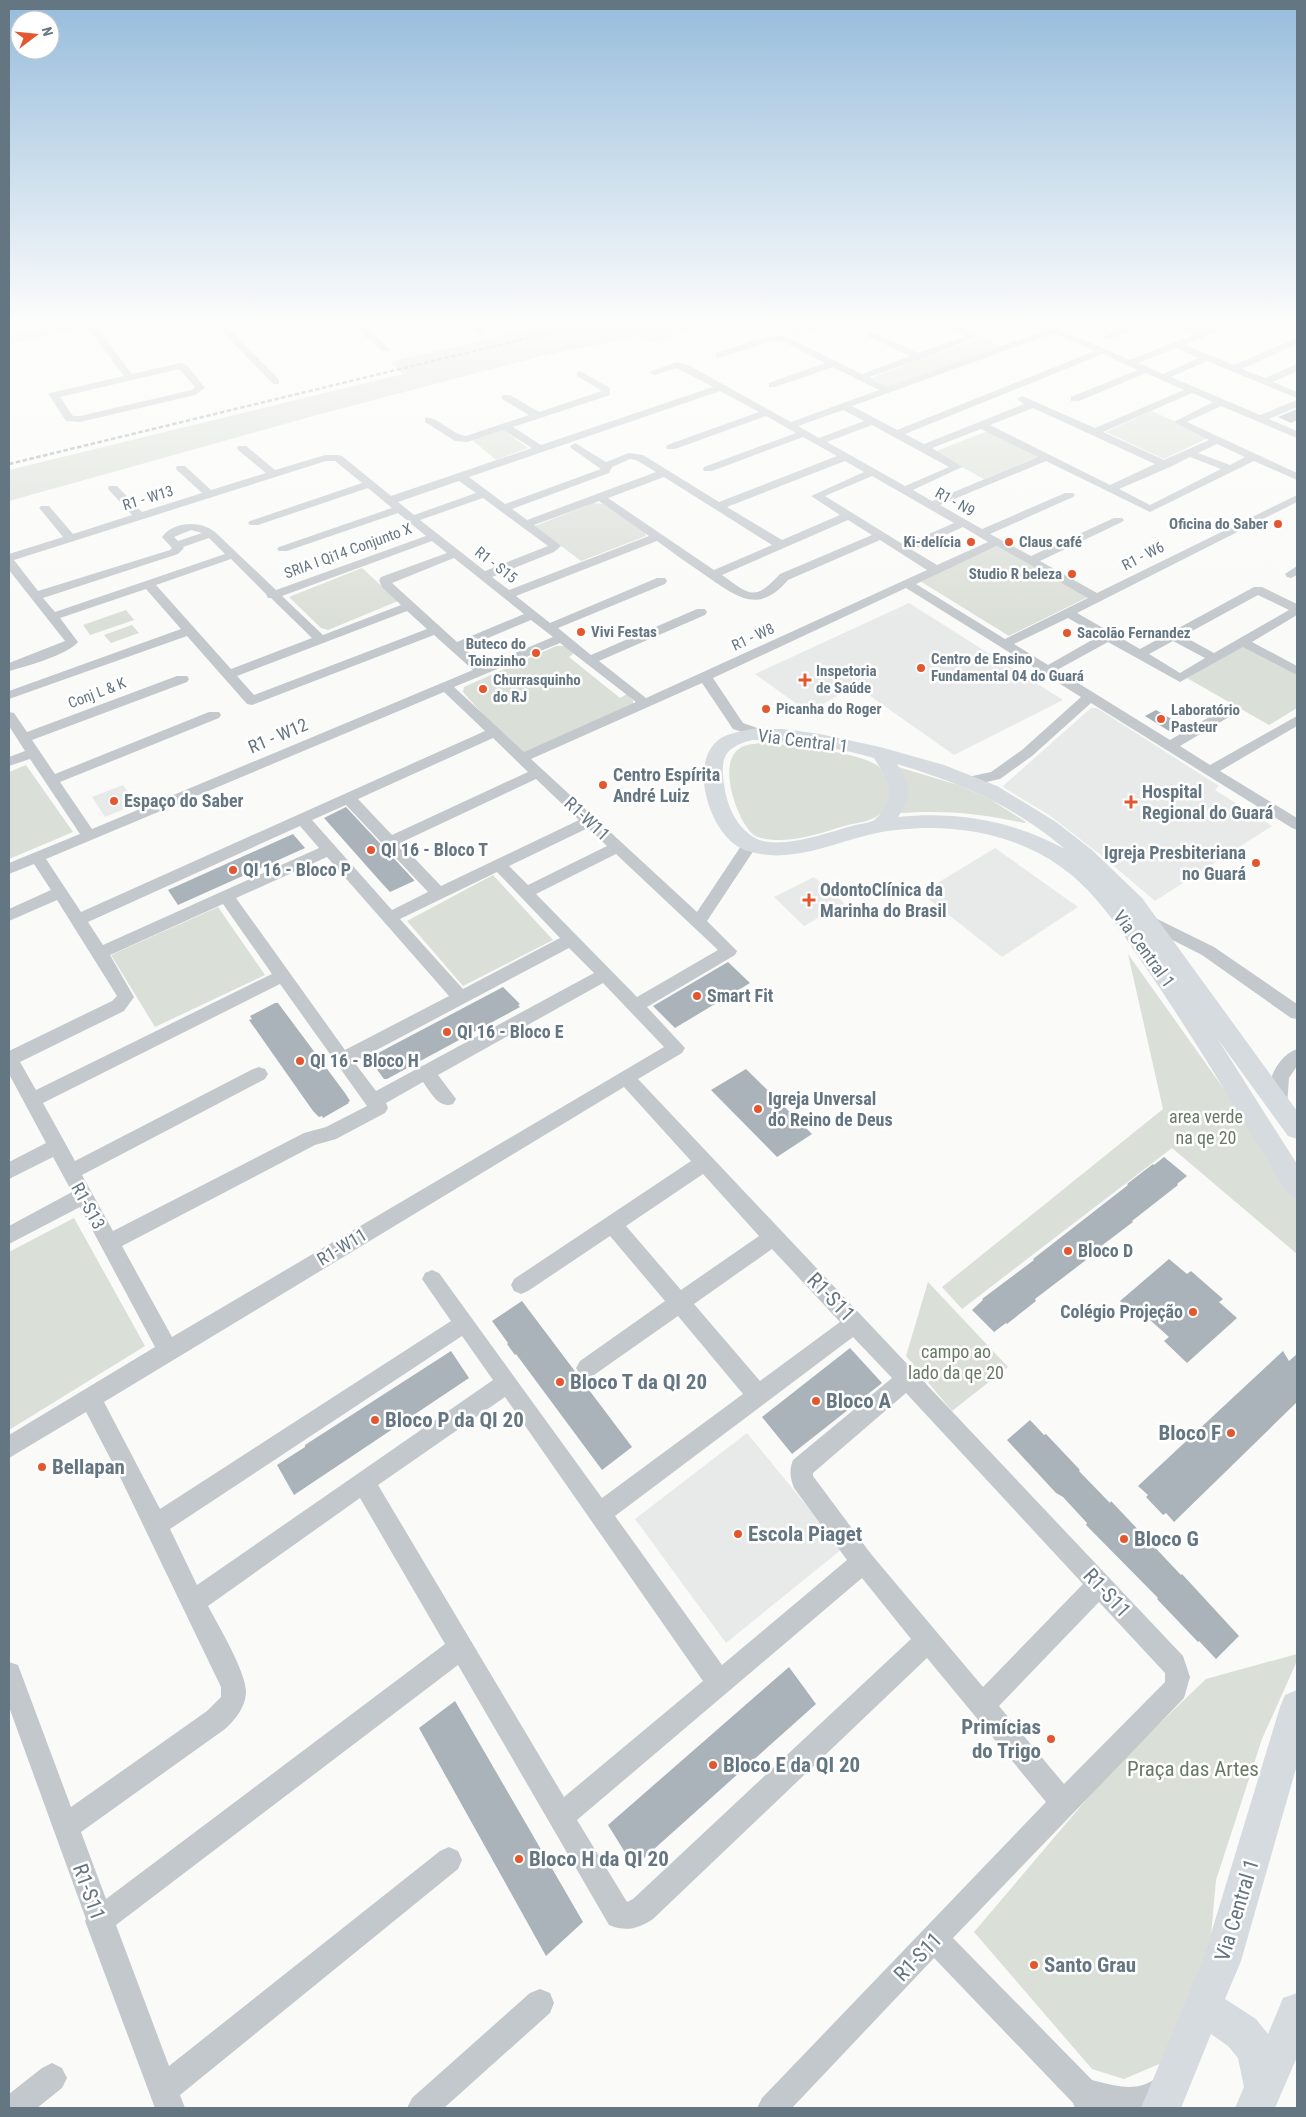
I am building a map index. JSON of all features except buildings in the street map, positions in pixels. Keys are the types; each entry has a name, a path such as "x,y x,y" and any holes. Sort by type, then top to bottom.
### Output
{"street":[{"path":"436,425 455,438 463,440 512,425"},
{"path":"389,501 611,425"},
{"path":"671,447 731,425"},
{"path":"818,442 863,425"},
{"path":"881,425 957,467 904,490"},
{"path":"897,433 917,425"},
{"path":"924,448 982,425 1150,509 1254,457"},
{"path":"1079,425 1166,465"},
{"path":"1095,432 1112,425"},
{"path":"1185,425 1254,457 1284,467 1297,477"},
{"path":"1276,425 1296,433"},
{"name":"R1 - N9","path":"789,426 1097,598"},
{"path":"505,427 540,449"},
{"path":"708,469 803,434"},
{"path":"1110,489 1218,440"},
{"path":"575,446 605,466"},
{"path":"242,448 273,474"},
{"path":"1190,453 1230,470"},
{"path":"605,466 636,456 781,545"},
{"path":"718,506 845,457"},
{"path":"931,505 1047,457"},
{"name":"R1 - W13","path":"9,558 325,458"},
{"name":"R1 - S15","path":"325,458 338,458 455,554 646,704"},
{"path":"505,508 603,473 606,470 605,466"},
{"path":"181,468 209,494"},
{"path":"872,472 818,495 818,498 936,570"},
{"path":"527,524 665,473"},
{"path":"460,476 553,543 554,548 483,576"},
{"path":"254,523 369,484"},
{"path":"113,488 139,516"},
{"path":"412,519 485,494"},
{"path":"982,533 1069,495"},
{"path":"600,497 741,594 753,597 776,588 784,577 880,536"},
{"name":"R1 - W6","path":"1005,644 1297,498"},
{"path":"45,508 70,538"},
{"path":"283,549 399,509"},
{"path":"713,575 847,516"},
{"path":"1030,561 1118,520"},
{"path":"903,550 963,523"},
{"path":"36,596 177,550 168,537 172,533 198,526 204,527 320,640"},
{"name":"SRIA I Qi14 Conjunto X","path":"272,594 434,537"},
{"path":"507,594 658,537"},
{"name":"R1 - W8","path":"521,758 646,704 996,542"},
{"path":"455,554 385,580 386,584 409,606 482,670"},
{"path":"52,617 232,555"},
{"path":"9,562 72,642 62,648 9,667"},
{"path":"9,585 23,580"},
{"path":"548,628 661,581"},
{"path":"906,583 1297,825"},
{"path":"148,584 252,701 436,630"},
{"path":"1140,654 1258,590 1297,610"},
{"path":"228,675 409,606"},
{"path":"1067,612 1180,678 1297,610"},
{"path":"590,660 701,612"},
{"path":"456,647 532,614"},
{"path":"9,695 188,631"},
{"path":"1048,670 1109,636"},
{"path":"1173,636 1215,658"},
{"name":"R1 - W12","path":"9,869 561,638"},
{"path":"1243,642 1297,671"},
{"path":"702,678 738,726 758,733"},
{"path":"702,678 729,727 729,740"},
{"name":"Conj L & K","path":"24,738 182,679"},
{"name":"R1-W11","path":"9,1447 501,1150 676,1048 636,1006 729,951 445,686"},
{"path":"984,782 1027,753 1091,696"},
{"path":"1170,746 1229,711 1230,708"},
{"path":"52,780 214,715"},
{"path":"1210,771 1297,720"},
{"path":"11,722 34,752 89,836"},
{"path":"78,920 349,799 493,732"},
{"name":"Via Central 1","path":"1297,1129 1278,1105 1148,920 1107,874 1076,846 984,782 880,753 779,734 758,733 729,740 714,758 713,779 724,819 734,835 750,844 767,848 787,849 808,846 880,826 926,822 954,822 1003,832 1050,850 1086,876 1115,908 1175,992 1297,1186"},
{"path":"9,762 34,752"},
{"path":"880,753 889,766 900,790 900,798 880,826"},
{"path":"390,842 537,773"},
{"path":"349,799 438,893"},
{"path":"1282,816 1297,805"},
{"path":"302,820 330,849 461,998"},
{"path":"390,917 589,821"},
{"path":"698,923 750,844"},
{"path":"526,893 617,847"},
{"path":"100,953 330,849"},
{"path":"9,1059 123,1003 126,997 100,953 37,857"},
{"path":"498,864 636,1006"},
{"path":"9,915 60,892"},
{"path":"108,1243 311,1138 330,1134 379,1108 342,1060 226,896"},
{"path":"1148,920 1208,951 1297,1013"},
{"path":"342,1060 570,940"},
{"path":"374,1101 604,975"},
{"path":"32,1100 282,976"},
{"path":"1278,1105 1281,1072 1297,1056"},
{"name":"R1-S13","path":"9,1059 82,1196 169,1352"},
{"path":"426,1073 447,1099"},
{"path":"70,1172 259,1074"},
{"name":"R1-S11","path":"626,1077 773,1237 1100,1584 1174,1665 1178,1673 1175,1689 1063,1803 772,2108"},
{"path":"9,1170 56,1146"},
{"path":"521,1285 704,1163"},
{"path":"9,1236 82,1196"},
{"path":"612,1224 759,1396"},
{"path":"587,1368 773,1237"},
{"path":"432,1279 720,1684"},
{"path":"155,1525 465,1323"},
{"path":"599,1514 855,1323"},
{"path":"907,1379 801,1468 800,1474 804,1485 863,1562 1063,1803"},
{"path":"193,1602 507,1383"},
{"path":"65,1827 216,1720 228,1710 234,1701 235,1690 232,1680 90,1398"},
{"path":"363,1482 619,1915 626,1917 635,1915 928,1640"},
{"path":"560,1817 863,1562"},
{"path":"982,1706 1100,1584"},
{"path":"99,1921 462,1647"},
{"name":"R1-S11","path":"9,1674 14,1706 65,1827 167,2099"},
{"name":"Via Central 1","path":"1160,2108 1204,2008 1222,1961 1297,1707"},
{"path":"167,2099 449,1860"},
{"path":"935,1938 1087,2101 1141,2102 1162,2091 1182,2057"},
{"path":"422,2108 540,2003"},
{"path":"1204,2008 1247,2036 1253,2044 1257,2054 1259,2097"},
{"path":"1259,2097 1297,2012"},
{"path":"14,2108 52,2078"}],"shaded area":[{"name":"Centro de Ensino Fundamental 04 do Guará","path":"909,603 1063,700 954,755 856,686 808,712 755,674"},
{"name":"Hospital Regional do Guará","path":"1091,708 1097,708 1219,786 1215,790 1272,826 1155,901 1102,856 1049,815 1003,786"},
{"name":"Espaço do Saber","path":"123,785 137,804 105,817 92,797"},
{"path":"995,848 1078,907 1002,957 921,893"},
{"name":"OdontoClínica da Marinha do Brasil","path":"814,877 844,903 804,926 774,897"},
{"name":"Escola Piaget","path":"747,1433 842,1549 726,1643 635,1519"}],"green space":[{"path":"195,425 282,425 9,501 9,470"},
{"path":"1121,425 1182,425 1210,437 1164,459 1106,432"},
{"path":"503,430 528,448 496,460 472,440"},
{"path":"990,430 1040,456 984,479 934,452"},
{"path":"593,503 604,504 645,533 646,536 581,561 535,526"},
{"path":"998,546 1088,597 1009,636 920,581"},
{"path":"362,568 398,601 328,630 321,628 289,597"},
{"path":"126,610 134,620 90,635 83,625"},
{"path":"132,625 139,633 111,643 104,635"},
{"path":"1246,645 1297,673 1297,708 1269,725 1187,678"},
{"path":"556,646 566,646 574,653 569,657 620,698 627,694 633,700 633,704 526,754 501,735 463,692 464,687"},
{"path":"761,743 822,750 869,761 881,769 895,792 884,810 878,816 868,820 789,840 759,837 754,835 748,828 736,806 730,779 730,767 733,756 741,747"},
{"path":"26,765 73,832 9,859 9,772"},
{"path":"895,766 958,785 988,798 1026,822 962,813 900,813 906,800 907,789 906,783"},
{"path":"493,875 553,940 463,986 407,921"},
{"path":"218,907 265,975 155,1027 111,955"},
{"name":"area verde na qe 20","path":"1128,954 1297,1192 1297,1254 1172,1148 962,1309 942,1287 1163,1109"},
{"path":"74,1218 145,1346 9,1430 9,1252"},
{"name":"campo ao lado da qe 20","path":"928,1282 1008,1367 952,1411 906,1356"},
{"name":"Praça das Artes","path":"1297,1654 1297,1661 1262,1739 1216,1880 1209,1957 1164,2062 1124,2079 1092,2069 974,1932 1114,1767 1206,1679"}],"railway":[{"path":"9,464 170,425"}],"place":[{"name":"Oficina do Saber","path":"1278,524"},
{"name":"Ki-delícia","path":"971,542"},
{"name":"Claus café","path":"1009,542"},
{"name":"Studio R beleza","path":"1072,574"},
{"name":"Vivi Festas","path":"581,632"},
{"name":"Sacolão Fernandez","path":"1067,633"},
{"name":"Buteco do Toinzinho","path":"536,653"},
{"name":"Centro de Ensino Fundamental 04 do Guará","path":"921,668"},
{"name":"Inspetoria de Saúde","path":"805,680"},
{"name":"Churrasquinho do RJ","path":"483,689"},
{"name":"Picanha do Roger","path":"766,709"},
{"name":"Laboratório Pasteur","path":"1161,719"},
{"name":"Centro Espírita André Luiz","path":"603,785"},
{"name":"Espaço do Saber","path":"114,801"},
{"name":"Hospital Regional do Guará","path":"1131,802"},
{"name":"QI 16 - Bloco T","path":"371,850"},
{"name":"Igreja Presbiteriana no Guará","path":"1256,863"},
{"name":"QI 16 - Bloco P","path":"233,870"},
{"name":"OdontoClínica da Marinha do Brasil","path":"809,900"},
{"name":"Smart Fit","path":"697,996"},
{"name":"QI 16 - Bloco E","path":"447,1032"},
{"name":"QI 16 - Bloco H","path":"300,1061"},
{"name":"Igreja Unversal do Reino de Deus","path":"758,1109"},
{"name":"Bloco D","path":"1068,1251"},
{"name":"Colégio Projeção","path":"1193,1312"},
{"name":"Bloco T da QI 20","path":"560,1382"},
{"name":"Bloco A","path":"816,1401"},
{"name":"Bloco P da QI 20","path":"375,1420"},
{"name":"Bloco F","path":"1231,1433"},
{"name":"Bellapan","path":"42,1467"},
{"name":"Escola Piaget","path":"738,1534"},
{"name":"Bloco G","path":"1124,1539"},
{"name":"Primícias do Trigo","path":"1051,1739"},
{"name":"Bloco E da QI 20","path":"713,1765"},
{"name":"Bloco H da QI 20","path":"519,1859"},
{"name":"Santo Grau","path":"1034,1965"}]}
